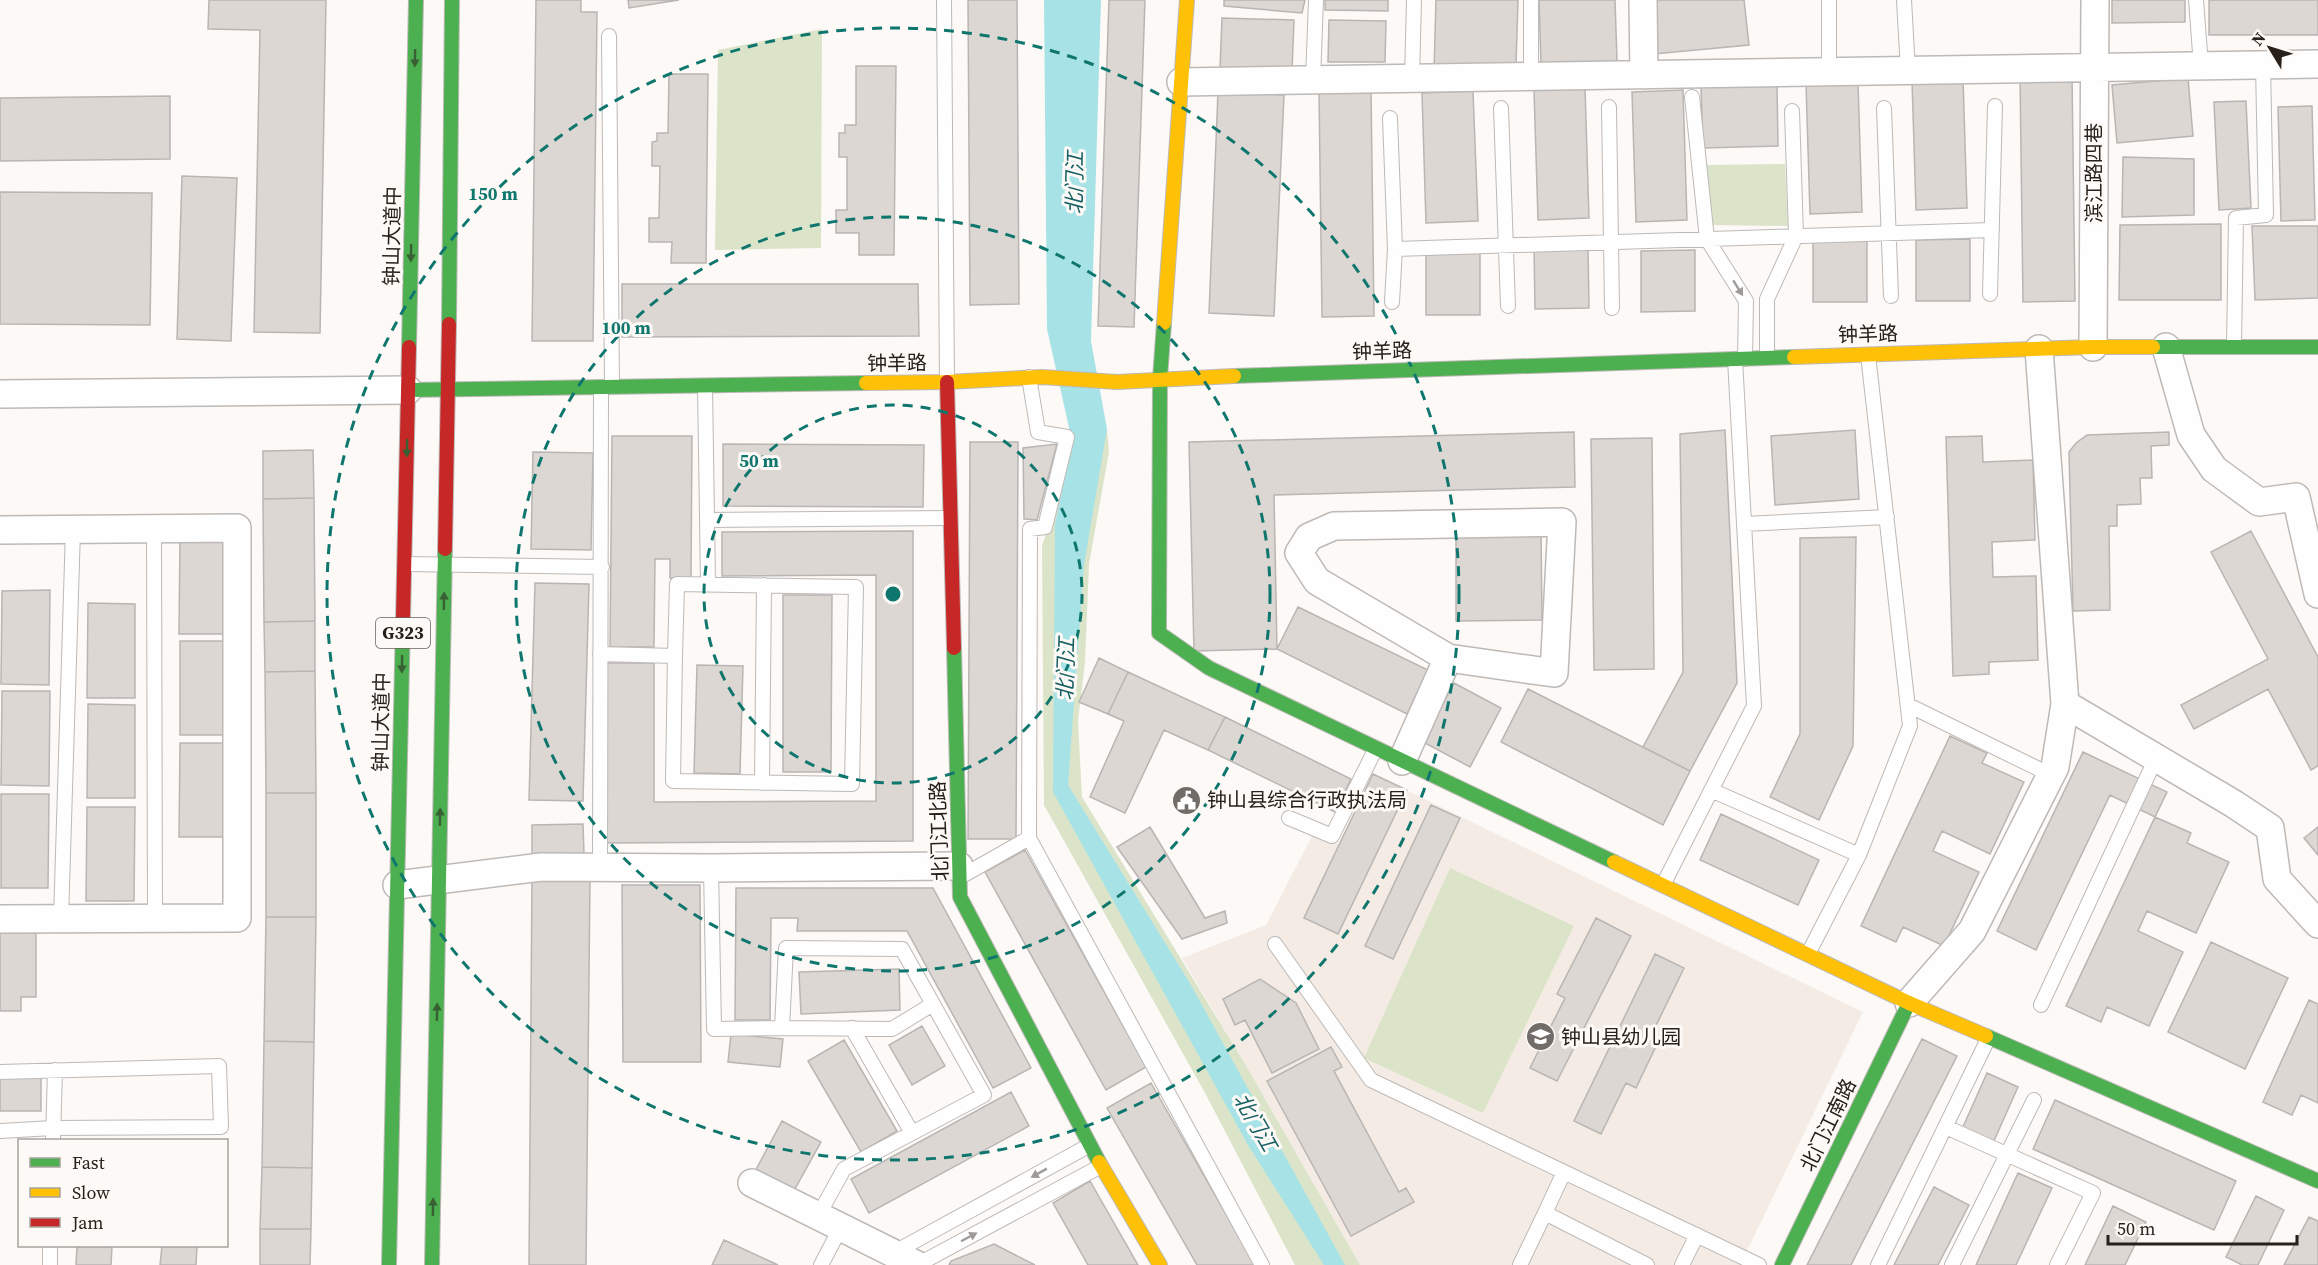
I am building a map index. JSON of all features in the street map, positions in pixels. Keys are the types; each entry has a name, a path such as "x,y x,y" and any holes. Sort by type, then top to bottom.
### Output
{"main road":[{"name":"钟山大道中","path":"388,1265 416,0"},
{"name":"G323","path":"432,1265 448,390 452,0"},
{"path":"1187,0 1160,378 1159,633 1209,668 1909,1003 2318,1181"},
{"name":"钟羊路","path":"408,390 947,382 1035,377 1117,382 1160,378 1868,353 2093,347 2318,347"},
{"name":"北门江北路","path":"947,382 960,897 1101,1166 1160,1265"},
{"name":"北门江南路","path":"1782,1265 1909,1003"}],"street":[{"path":"1643,0 1644,75"},
{"name":"滨江路四巷","path":"2093,347 2095,0"},
{"path":"1181,82 2318,64"},
{"path":"2166,347 2191,435 2214,469 2259,502 2307,501 2318,594"},
{"path":"1909,1003 1972,931 2055,767 2065,704 2039,349"},
{"path":"0,394 408,390"},
{"path":"1562,522 1554,673 1448,658 1317,581 1299,554 1309,537 1334,526 1562,522"},
{"path":"0,530 237,528 237,918 0,919"},
{"path":"1402,760 1448,658"},
{"path":"2065,704 2270,828 2277,879 2318,924"},
{"path":"397,885 541,867 960,872"},
{"path":"752,1183 909,1261"}],"lane":[{"path":"944,0 947,382"},
{"path":"1313,80 1316,0"},
{"path":"1412,78 1414,0"},
{"path":"1531,0 1531,76"},
{"path":"1829,0 1829,72"},
{"path":"1904,0 1908,71"},
{"path":"2196,0 2201,66"},
{"path":"600,867 600,654 606,387 609,36"},
{"path":"2234,347 2236,218 2266,215 2263,65"},
{"path":"1663,885 1754,706 1744,524 1740,359 1746,301 1707,239 1692,97"},
{"path":"1990,294 1995,106"},
{"path":"1609,107 1612,308"},
{"path":"1501,108 1508,306"},
{"path":"1884,108 1891,296"},
{"path":"1767,356 1767,299 1796,236 1792,111"},
{"path":"1390,118 1395,249 1392,303"},
{"path":"1395,249 1992,230"},
{"path":"1807,954 1859,855 1910,726 1868,353"},
{"path":"1035,377 1038,432 1067,437 1045,526 1030,529 1029,838 1262,1265"},
{"path":"705,386 708,585"},
{"path":"1744,524 1887,517"},
{"path":"707,520 950,518"},
{"path":"61,919 72,529"},
{"path":"154,529 155,918"},
{"path":"405,564 602,567"},
{"path":"676,584 708,585 856,587 852,784 673,782 676,584"},
{"path":"762,783 765,585"},
{"path":"600,654 675,656"},
{"path":"1908,705 2051,774"},
{"path":"1289,818 1332,836 1376,748"},
{"path":"2041,1005 2156,758"},
{"path":"1711,790 1859,855"},
{"path":"960,872 1029,838"},
{"path":"711,868 714,1029 892,1029 933,1004"},
{"path":"1275,944 1371,1080 1759,1265"},
{"path":"782,1028 786,948 902,948 984,1095 844,1169 829,1221 821,1265"},
{"path":"852,1028 912,1133"},
{"path":"1878,1265 1989,1038"},
{"path":"0,1072 219,1066 221,1127 53,1134 0,1131"},
{"path":"53,1134 55,1070"},
{"path":"1952,1265 2034,1100"},
{"path":"1946,1127 2093,1193 2057,1265"},
{"path":"909,1261 1090,1145"},
{"path":"909,1261 1101,1166"},
{"path":"1520,1265 1564,1172"},
{"path":"1545,1213 1647,1265"},
{"path":"1682,1265 1697,1236"},
{"path":"50,1247 50,1265"}],"shaded area":[{"name":"钟山县幼儿园","path":"1373,774 1863,1012 1740,1265 1360,1265 1182,958 1266,925 1313,834 1339,844"}],"green space":[{"path":"822,29 821,248 715,250 718,50"},
{"path":"1785,164 1788,226 1710,225 1705,165"},
{"path":"1107,429 1109,452 1089,564 1085,662 1078,721 1082,797 1244,1062 1360,1265 1295,1265 1205,1093 1044,805 1042,546 1067,468 1070,432"},
{"path":"1450,868 1574,926 1483,1113 1364,1058"}],"water":[{"name":"北门江","path":"1044,0 1101,0 1091,341 1107,429 1084,565 1068,785 1191,985 1345,1265 1324,1265 1248,1145 1053,792 1055,524 1067,468 1070,432 1047,329"}],"building":[{"path":"209,0 326,0 320,333 254,332 260,30 208,29"},
{"path":"536,0 581,0 581,12 597,12 593,341 532,341"},
{"path":"628,0 679,0 629,8"},
{"path":"968,0 1017,0 1019,304 970,305"},
{"path":"1109,0 1145,0 1134,327 1098,326"},
{"path":"1224,0 1305,0 1302,13 1224,6"},
{"path":"1325,0 1388,0 1388,11 1325,10"},
{"path":"1436,0 1518,0 1516,65 1434,70"},
{"path":"1539,0 1615,0 1617,61 1541,64"},
{"path":"1650,0 1744,0 1749,45 1654,54"},
{"path":"2112,0 2185,0 2185,22 2112,23"},
{"path":"2209,0 2318,0 2318,35 2209,35"},
{"path":"1222,18 1294,20 1292,72 1220,69"},
{"path":"1329,20 1386,21 1385,62 1328,62"},
{"path":"856,66 896,66 894,255 859,255 859,233 836,233 836,210 847,210 847,157 839,157 839,133 845,133 845,125 856,125"},
{"path":"669,74 708,74 706,263 671,263 672,242 649,242 649,218 659,218 660,166 652,166 652,142 657,141 657,133 668,133"},
{"path":"2072,75 2075,301 2023,302 2020,76"},
{"path":"1963,78 1967,208 1916,210 1912,80"},
{"path":"2188,78 2193,136 2117,143 2112,85"},
{"path":"1858,82 1862,212 1810,214 1806,84"},
{"path":"1777,85 1778,146 1703,148 1701,87"},
{"path":"1585,88 1589,218 1538,220 1534,90"},
{"path":"1371,90 1374,316 1322,317 1319,91"},
{"path":"1683,90 1687,220 1636,222 1632,92"},
{"path":"1473,91 1478,221 1426,223 1422,93"},
{"path":"1218,92 1284,95 1274,316 1209,313"},
{"path":"170,96 170,159 0,161 0,98"},
{"path":"2246,101 2251,208 2219,210 2214,102"},
{"path":"2312,106 2315,220 2281,221 2278,107"},
{"path":"2123,157 2194,159 2194,215 2122,217"},
{"path":"182,176 237,178 231,341 177,339"},
{"path":"0,192 152,193 150,325 0,324"},
{"path":"2221,224 2221,300 2119,300 2120,225"},
{"path":"2252,226 2318,226 2318,298 2255,300"},
{"path":"1970,239 1970,301 1916,301 1916,240"},
{"path":"1867,240 1867,302 1813,302 1813,241"},
{"path":"1534,247 1588,247 1589,308 1535,309"},
{"path":"1695,250 1695,311 1641,312 1641,251"},
{"path":"1480,253 1480,315 1426,315 1426,254"},
{"path":"622,284 918,284 919,336 622,337"},
{"path":"1725,430 1737,683 1690,771 1643,747 1683,672 1680,434"},
{"path":"1855,430 1859,499 1775,505 1771,436"},
{"path":"1574,432 1575,487 1274,495 1277,649 1194,651 1189,442"},
{"path":"2169,432 2169,445 2151,446 2152,478 2140,478 2141,504 2117,505 2117,526 2109,526 2110,610 2073,611 2069,452 2087,435"},
{"path":"612,436 692,436 691,578 670,578 670,559 655,559 654,647 610,647"},
{"path":"1982,436 1983,462 2033,460 2035,540 1992,542 1993,577 2036,576 2038,660 1989,662 1989,674 1953,676 1946,437"},
{"path":"1652,438 1654,669 1594,670 1591,439"},
{"path":"970,442 1018,442 1016,839 968,839"},
{"path":"723,444 924,445 923,507 723,506"},
{"path":"1057,444 1037,520 1024,519 1023,448"},
{"path":"313,450 314,498 263,499 263,451"},
{"path":"533,452 593,453 591,550 531,549"},
{"path":"314,498 315,621 264,622 263,499"},
{"path":"1541,528 1542,620 1456,621 1456,529"},
{"path":"913,531 913,841 607,843 606,663 654,663 654,802 876,801 876,575 722,576 722,532"},
{"path":"2251,531 2318,657 2318,766 2311,770 2268,689 2194,729 2181,705 2268,659 2211,552"},
{"path":"1856,537 1853,746 1819,820 1770,797 1800,734 1800,538"},
{"path":"180,540 228,540 227,634 179,634"},
{"path":"535,583 589,584 583,801 529,800"},
{"path":"50,590 49,685 1,684 2,591"},
{"path":"783,595 832,595 831,772 783,772"},
{"path":"88,603 135,604 135,698 87,698"},
{"path":"1298,607 1428,670 1407,714 1277,649"},
{"path":"315,621 315,671 265,672 264,622"},
{"path":"180,641 228,641 227,735 180,735"},
{"path":"1099,658 1128,672 1108,714 1079,702"},
{"path":"697,665 743,666 740,774 694,773"},
{"path":"315,671 316,793 266,793 265,672"},
{"path":"1128,672 1225,717 1208,750 1164,730 1125,813 1090,797 1124,721 1108,714"},
{"path":"1454,683 1501,708 1470,767 1423,742"},
{"path":"1528,689 1690,771 1663,825 1501,742"},
{"path":"2,691 50,691 49,786 1,785"},
{"path":"88,704 135,705 135,798 87,798"},
{"path":"1225,717 1351,779 1335,812 1208,750"},
{"path":"1950,736 1987,753 1982,763 2024,782 1990,854 1942,831 1933,851 1979,872 1944,946 1903,927 1896,942 1861,926"},
{"path":"180,743 228,743 227,837 179,837"},
{"path":"2083,752 2167,792 2155,817 2110,795 2036,950 1997,931"},
{"path":"1373,774 1407,790 1338,934 1304,918"},
{"path":"266,793 316,793 316,917 266,917"},
{"path":"1,794 49,794 48,888 1,888"},
{"path":"1431,805 1460,818 1393,959 1365,946"},
{"path":"87,807 135,807 134,901 86,901"},
{"path":"1721,814 1819,860 1798,905 1700,860"},
{"path":"2155,817 2191,833 2187,843 2229,862 2196,933 2147,911 2138,931 2183,952 2149,1026 2107,1007 2101,1022 2066,1006"},
{"path":"583,824 584,853 532,855 532,825"},
{"path":"1150,827 1205,918 1225,911 1227,923 1182,939 1117,847"},
{"path":"2318,827 2318,855 2304,838"},
{"path":"1025,850 1146,1067 1106,1090 985,872"},
{"path":"532,878 590,878 586,1265 529,1265"},
{"path":"622,885 700,885 701,1062 623,1062"},
{"path":"736,888 933,888 1031,1068 993,1088 907,931 797,931 798,918 771,918 770,1020 735,1020"},
{"path":"266,917 316,917 314,1042 264,1041"},
{"path":"1596,918 1631,936 1557,1081 1530,1068 1565,998 1557,994"},
{"path":"0,933 36,933 36,997 21,997 21,1011 0,1011"},
{"path":"2211,942 2288,978 2245,1069 2168,1032"},
{"path":"1655,954 1684,968 1649,1040 1657,1044 1636,1088 1626,1083 1601,1134 1574,1121"},
{"path":"899,969 900,1010 801,1014 799,972"},
{"path":"1260,979 1296,1003 1319,1049 1272,1073 1245,1020 1235,1025 1223,999"},
{"path":"2309,1000 2318,1004 2318,1103 2301,1095 2292,1115 2263,1102"},
{"path":"922,1026 945,1066 912,1085 889,1045"},
{"path":"731,1034 783,1039 780,1067 728,1062"},
{"path":"1922,1039 1957,1056 1851,1265 1807,1265"},
{"path":"844,1040 897,1131 861,1152 808,1061"},
{"path":"264,1041 314,1042 312,1168 262,1167"},
{"path":"1331,1047 1342,1067 1334,1071 1399,1192 1406,1188 1414,1202 1351,1236 1267,1081"},
{"path":"1987,1073 2018,1087 1993,1143 1962,1129"},
{"path":"41,1077 41,1111 0,1111 0,1078"},
{"path":"1151,1083 1255,1265 1197,1265 1107,1108"},
{"path":"1011,1092 1029,1126 869,1213 851,1179"},
{"path":"2055,1100 2236,1181 2214,1230 2033,1149"},
{"path":"782,1121 821,1142 791,1196 753,1175"},
{"path":"262,1167 312,1168 311,1229 260,1229"},
{"path":"2018,1173 2052,1188 2016,1265 1976,1265"},
{"path":"1090,1181 1138,1265 1088,1265 1053,1203"},
{"path":"1934,1187 1969,1205 1938,1265 1894,1265"},
{"path":"2256,1196 2284,1210 2258,1265 2242,1265 2226,1257"},
{"path":"2113,1206 2146,1222 2125,1265 2085,1265"},
{"path":"2309,1217 2318,1221 2318,1265 2284,1265"},
{"path":"260,1229 311,1229 310,1265 260,1265"},
{"path":"724,1240 778,1265 712,1265"},
{"path":"994,1244 1035,1265 949,1265 951,1261"},
{"path":"77,1247 112,1247 111,1265 76,1265"},
{"path":"162,1247 197,1247 196,1265 160,1265"}],"traffic: fast":[{"path":"409,347 416,0"},
{"path":"449,324 452,0"},
{"path":"1164,323 1160,378 1159,633 1209,668 1614,862"},
{"path":"2153,347 2318,347"},
{"path":"1234,376 1794,357"},
{"path":"408,390 866,383"},
{"path":"432,1265 445,549"},
{"path":"389,1265 403,619"},
{"path":"954,648 960,897 1099,1162"},
{"path":"1782,1265 1909,1003"},
{"path":"1986,1036 2318,1181"}],"traffic: slow":[{"path":"1164,323 1187,0"},
{"path":"1794,357 2153,347"},
{"path":"866,383 1042,377 1117,382 1234,376"},
{"path":"1614,862 1909,1003 1986,1036"},
{"path":"1099,1162 1160,1265"}],"traffic: jam":[{"path":"445,549 449,324"},
{"path":"403,619 409,347"},
{"path":"947,382 954,648"}],"place":[{"name":"钟山县综合行政执法局","path":"1186,800"},
{"name":"钟山县幼儿园","path":"1540,1037"}]}
